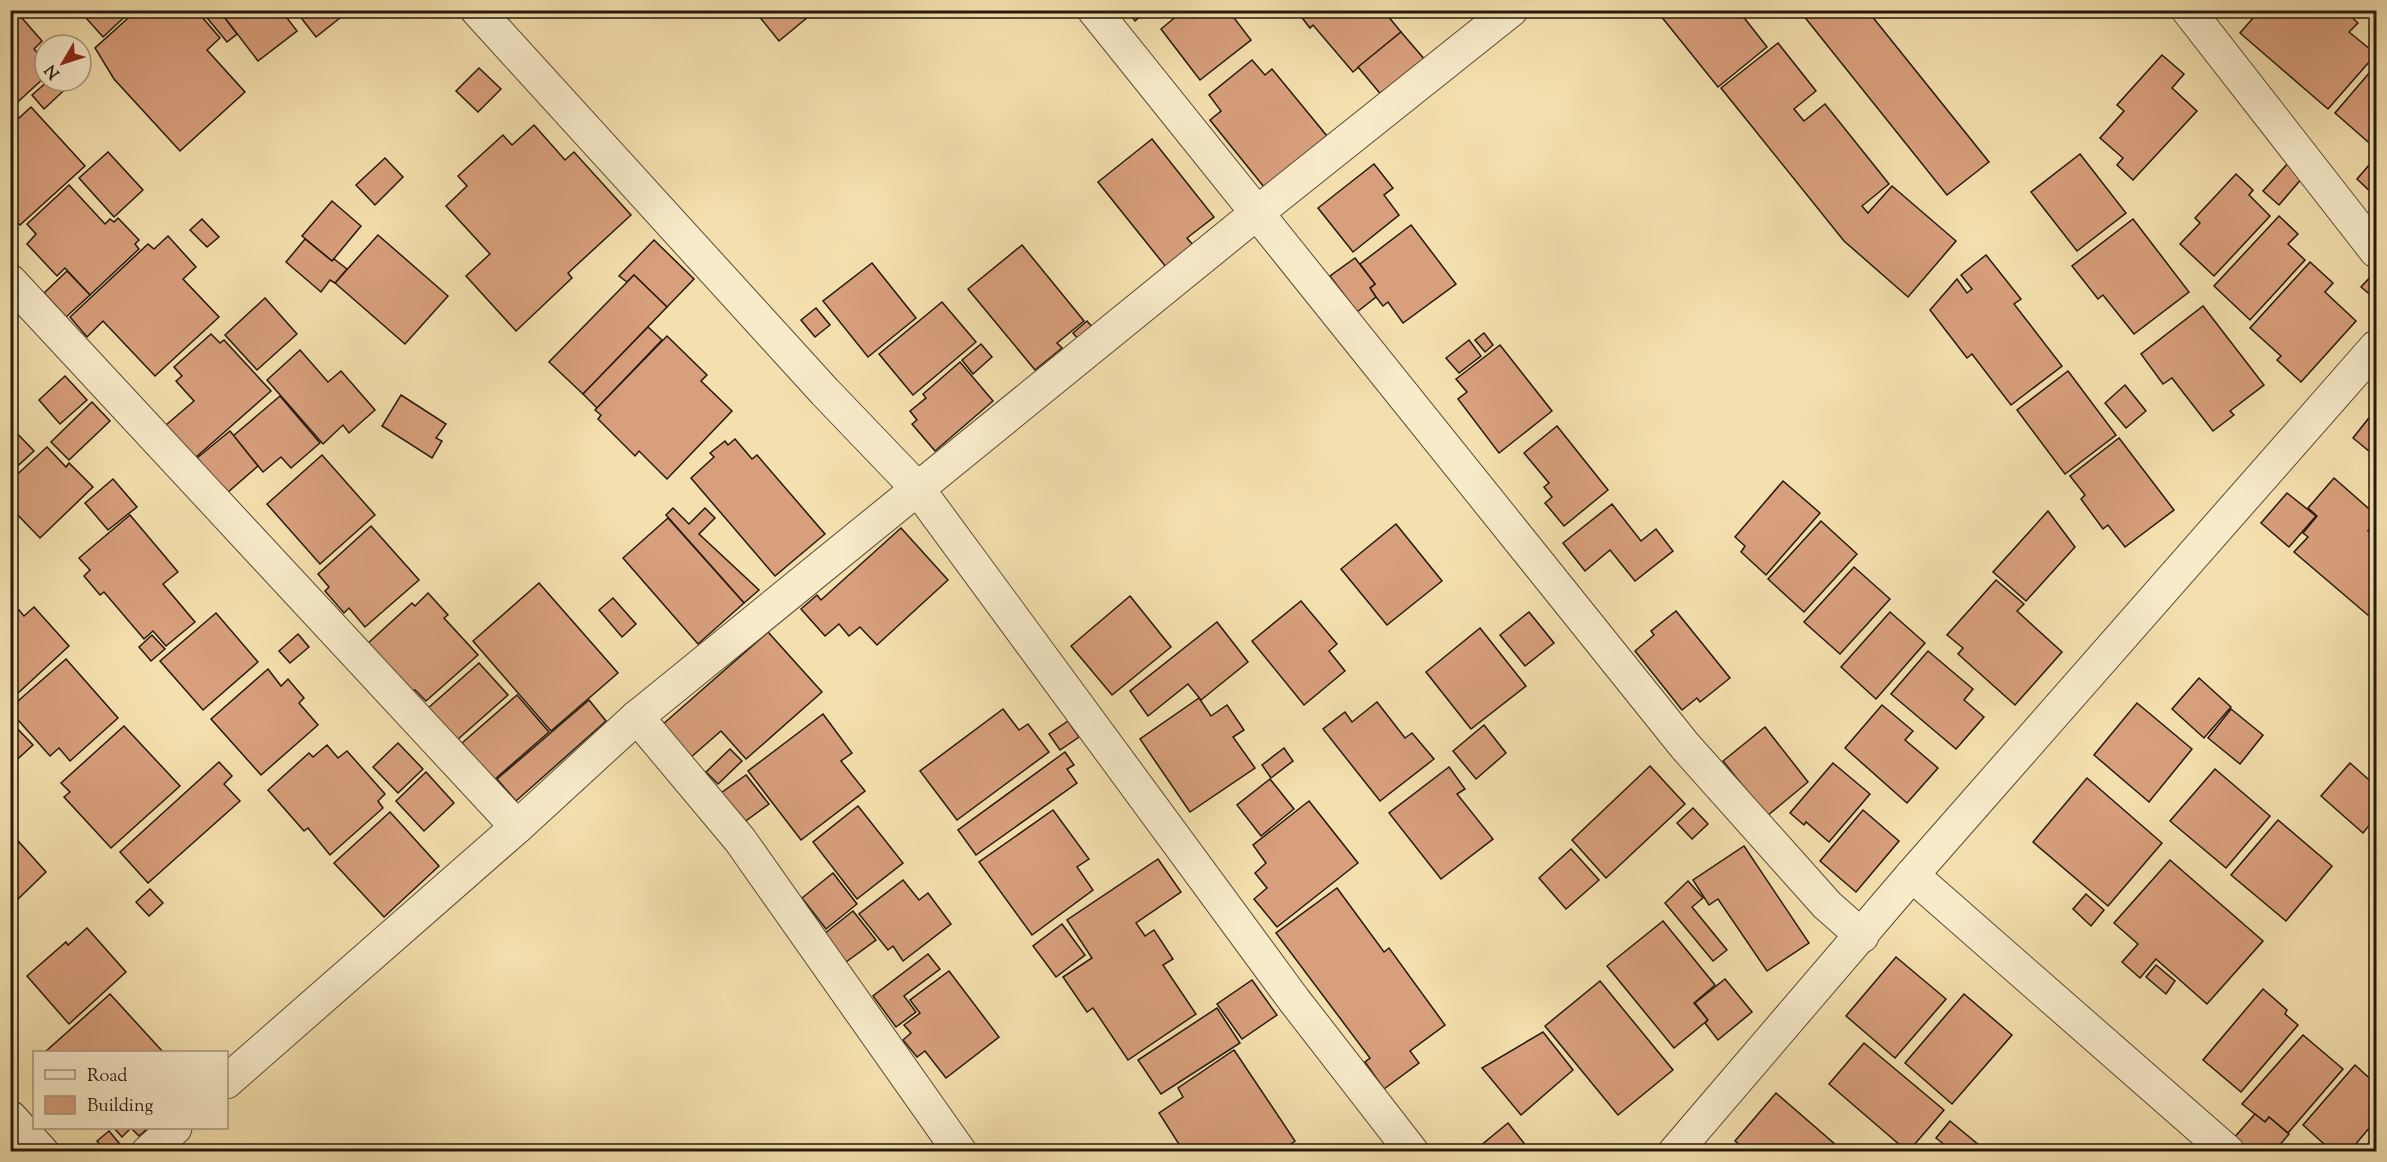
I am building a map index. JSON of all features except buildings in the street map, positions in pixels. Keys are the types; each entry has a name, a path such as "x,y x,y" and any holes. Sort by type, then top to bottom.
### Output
{"street":[{"path":"477,10 809,375 918,489 1287,991 1412,1152"},
{"path":"1094,10 1685,746 1827,905 1862,936"},
{"path":"228,1080 517,827 637,717 1257,212 1511,10"},
{"path":"2188,10 2376,251"},
{"path":"10,281 517,827"},
{"path":"1675,1152 1912,875 2376,347"},
{"path":"637,717 740,840 960,1152"},
{"path":"1912,875 2228,1152"},
{"path":"10,1117 42,1152"},
{"path":"148,1152 174,1129"}]}
